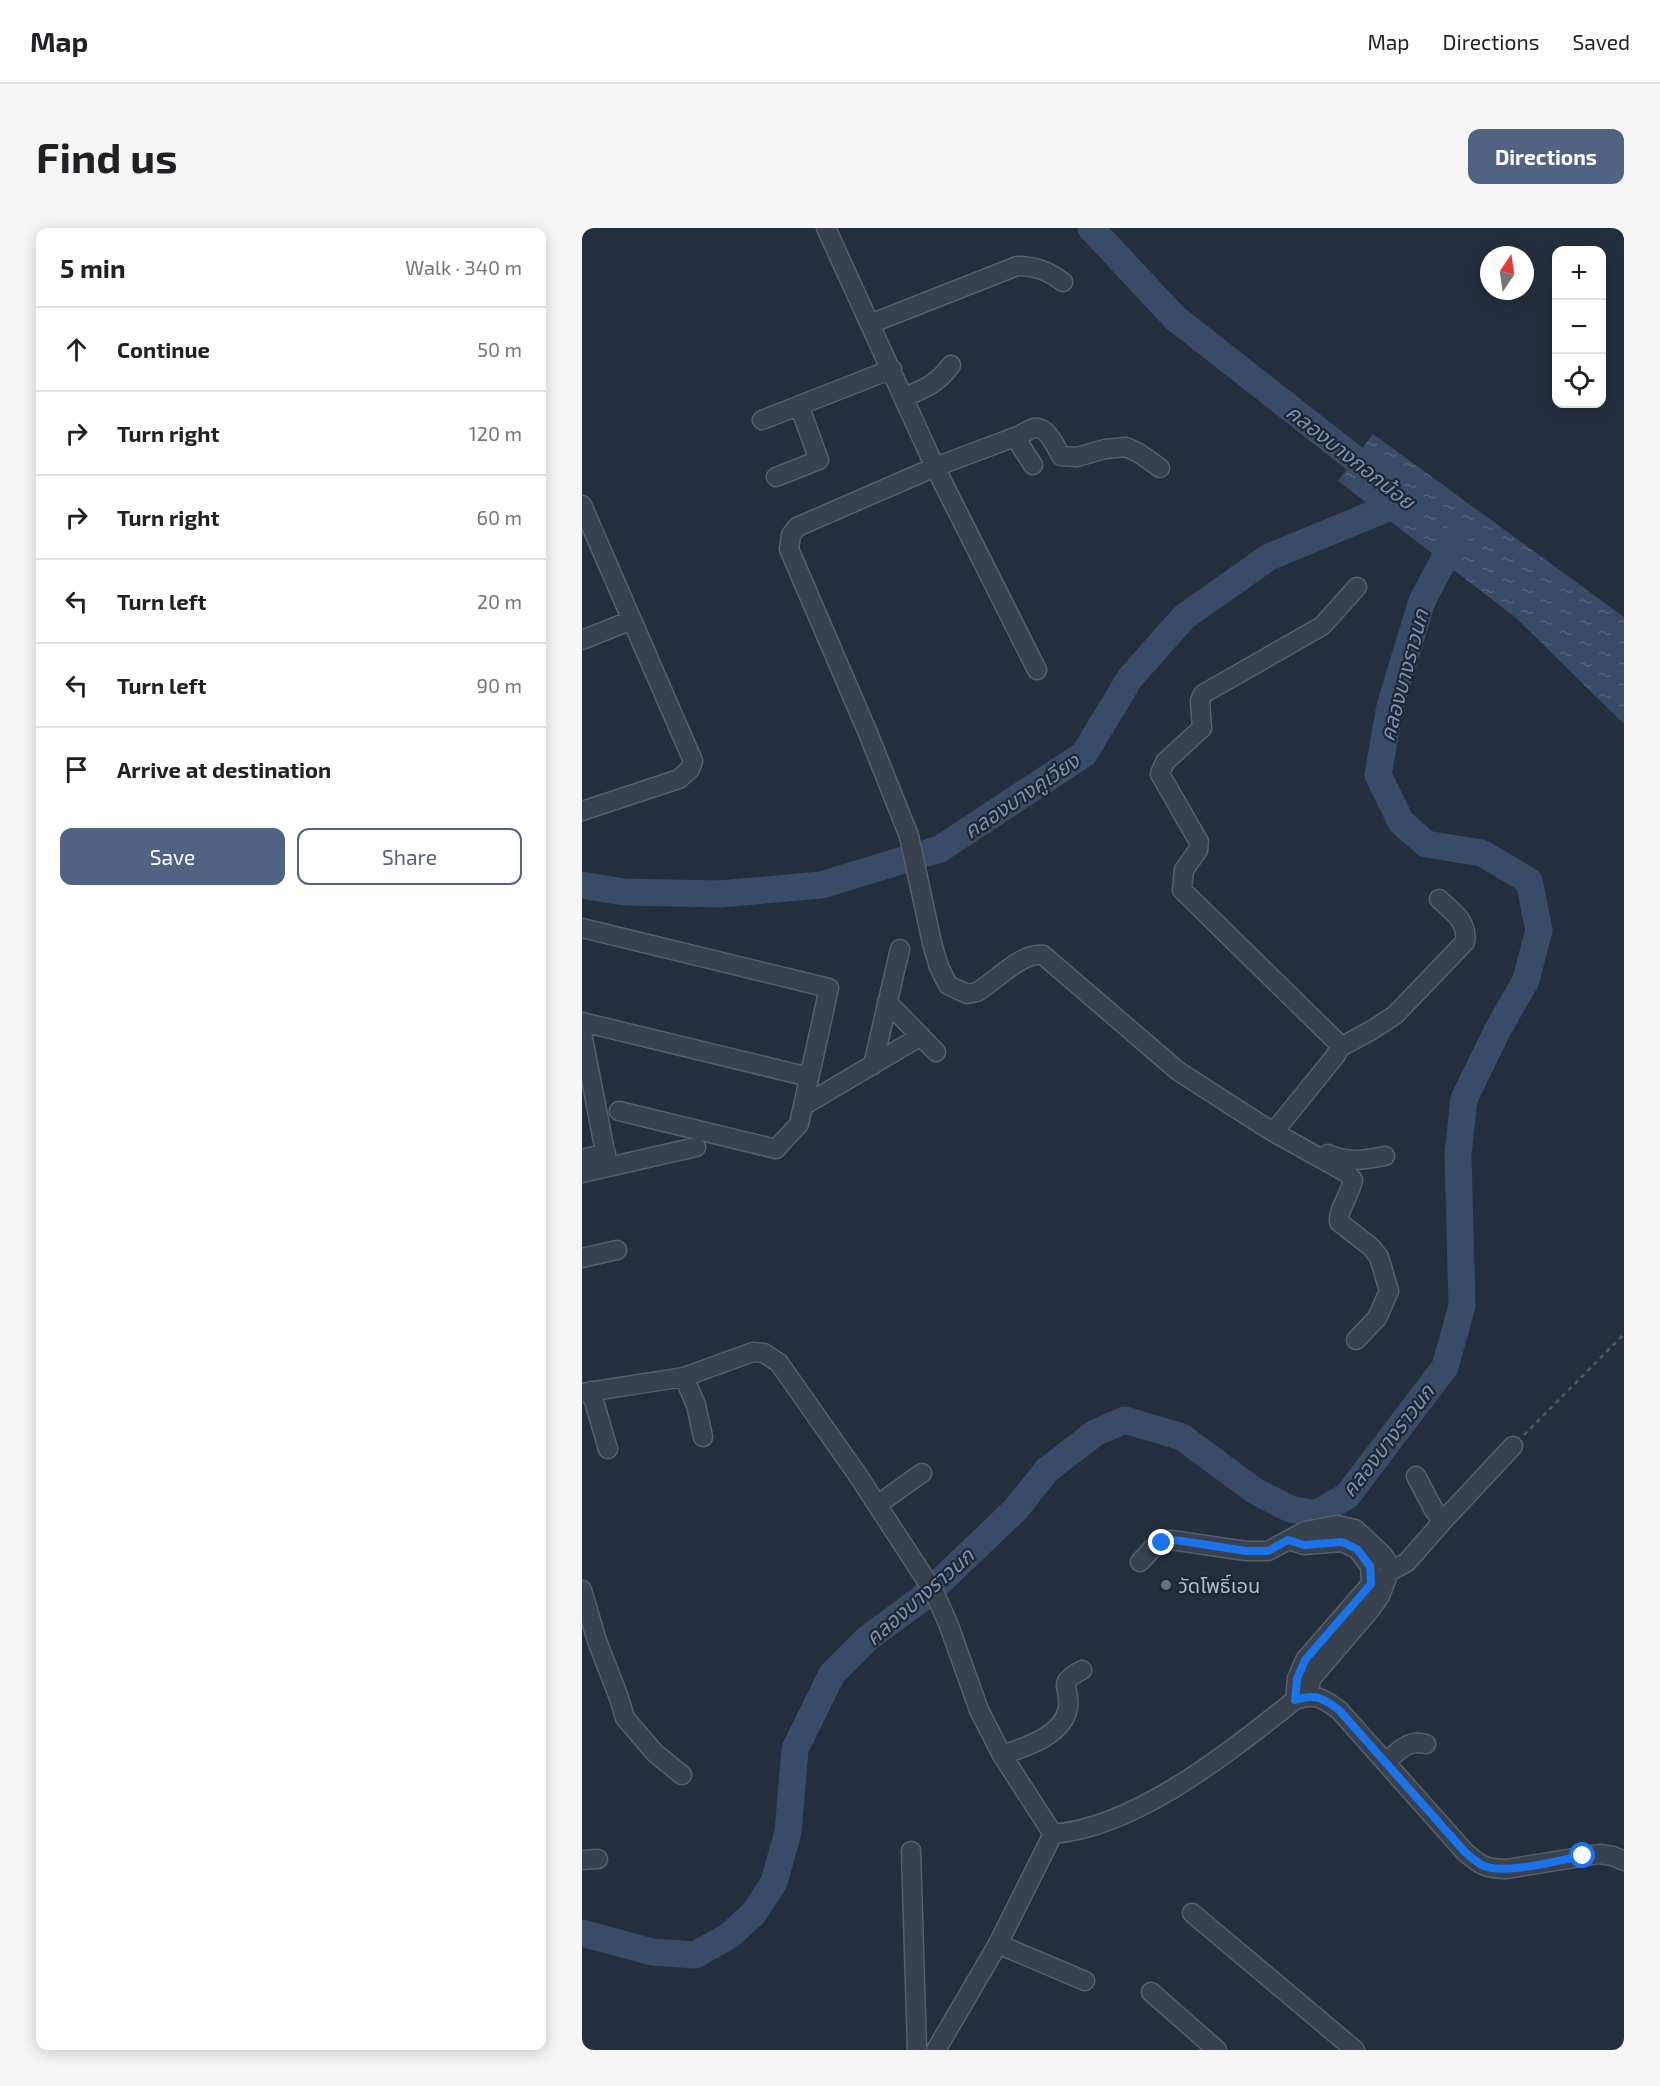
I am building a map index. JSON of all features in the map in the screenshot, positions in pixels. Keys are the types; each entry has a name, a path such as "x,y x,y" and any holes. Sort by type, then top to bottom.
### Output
{"street":[{"path":"826,228 936,467 1037,670"},
{"path":"870,324 1017,266 1032,266 1048,271 1063,282"},
{"path":"905,397 932,385 951,365"},
{"path":"762,420 892,369"},
{"path":"776,477 819,460 799,405"},
{"path":"1160,468 1139,453 1125,447 1106,449 1077,457 1061,456 1047,434 1041,429 1034,428 1016,438 936,467 797,527 791,535 789,549 909,836 932,943 939,967 948,985 967,994 977,992 1025,957 1036,954 1043,956 1178,1071 1268,1129 1347,1173 1353,1180 1351,1192 1339,1216 1339,1222 1371,1247 1379,1257 1389,1291 1377,1318 1356,1340"},
{"path":"1016,438 1033,465"},
{"path":"582,505 693,761 690,769 679,779 582,811"},
{"path":"1339,1048 1337,1042 1182,890 1184,870 1198,850 1199,842 1160,774 1165,762 1202,728 1200,701 1203,694 1322,626 1357,587"},
{"path":"582,640 632,620"},
{"path":"1268,1129 1276,1128 1283,1122 1336,1055 1339,1048 1395,1015 1436,975 1465,942 1467,932 1463,923 1439,899"},
{"path":"582,928 829,988 799,1124 776,1149 619,1111"},
{"path":"873,1065 900,949"},
{"path":"888,1002 936,1052"},
{"path":"582,1022 809,1077"},
{"path":"582,1034 586,1080 607,1160"},
{"path":"803,1106 921,1036"},
{"path":"582,1158 607,1160 696,1147"},
{"path":"1300,1147 1316,1149 1338,1159 1353,1161 1385,1156"},
{"path":"582,1173 607,1160"},
{"path":"582,1258 617,1250"},
{"path":"608,1449 587,1392 684,1377 753,1352 764,1353 779,1363 934,1592 948,1623 979,1710 1002,1755 1053,1834"},
{"path":"684,1377 696,1405 703,1437"},
{"path":"1389,1572 1407,1562 1513,1446"},
{"path":"877,1505 922,1473"},
{"path":"1416,1476 1434,1510 1443,1521"},
{"path":"1053,1834 1071,1832 1121,1817 1140,1807 1221,1757 1301,1698 1311,1679 1380,1596 1389,1572 1388,1563 1383,1555 1354,1528 1337,1525 1305,1531 1268,1551 1246,1551 1171,1540 1153,1548 1140,1562"},
{"path":"1288,1540 1304,1545 1342,1542 1357,1549 1370,1566 1371,1584 1305,1660 1297,1679 1301,1698"},
{"path":"582,1590 597,1641 625,1718 655,1753 682,1774"},
{"path":"1002,1755 1031,1745 1054,1730 1068,1708 1066,1682 1069,1677 1082,1670"},
{"path":"1301,1698 1325,1699 1339,1710 1465,1852 1481,1865 1492,1869 1507,1869 1599,1854 1613,1856 1624,1861"},
{"path":"1386,1762 1413,1742 1426,1744"},
{"path":"936,2050 998,1944 1053,1834"},
{"path":"911,1851 917,2050"},
{"path":"1192,1913 1355,2050"},
{"path":"998,1944 1085,1981"},
{"path":"1151,1992 1217,2050"}],"path":[{"path":"1513,1446 1624,1334"}],"water":[{"path":"1373,434 1624,617 1624,724 1515,617 1338,481"}],"waterway":[{"name":"คลองบางกอกน้อย","path":"1091,228 1175,318 1383,481"},
{"name":"คลองบางคูเวียง","path":"582,885 624,892 720,894 821,885 940,849 1084,754 1130,678 1184,617 1269,557 1407,500"},
{"name":"คลองบางราวนก","path":"582,1933 652,1952 695,1955 729,1936 754,1913 774,1882 788,1832 795,1749 832,1674 868,1638 921,1599 947,1575 1016,1509 1047,1470 1095,1433 1125,1420 1182,1437 1255,1491 1290,1509 1316,1514 1347,1496 1445,1367 1462,1306 1458,1154 1464,1099 1497,1031 1526,980 1539,930 1529,881 1482,853 1426,844 1401,822 1378,775 1390,706 1422,601 1455,539"}],"place":[{"name":"วัดโพธิ์เอน","path":"1166,1585"}],"route":[{"path":"1162,1543 1171,1540 1246,1551 1268,1551 1288,1540 1304,1545 1342,1542 1357,1549 1370,1566 1371,1584 1312,1649 1300,1668 1295,1700 1308,1695 1325,1699 1339,1710 1465,1852 1481,1865 1492,1869 1507,1869 1583,1856"}]}
